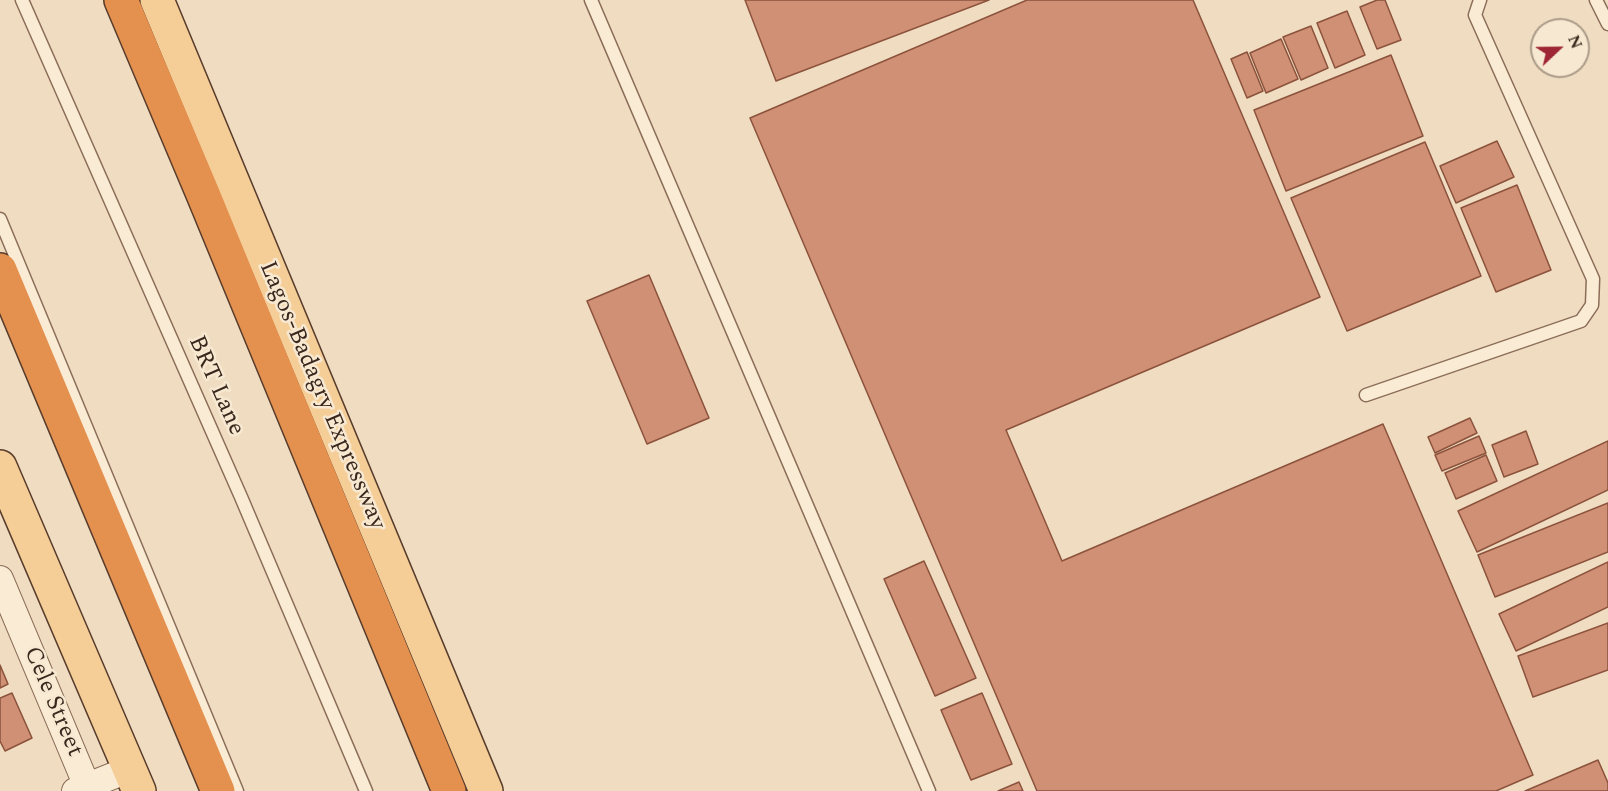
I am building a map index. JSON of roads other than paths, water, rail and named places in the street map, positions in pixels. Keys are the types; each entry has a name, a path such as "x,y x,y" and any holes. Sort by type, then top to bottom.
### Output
{"highway":[{"name":"Lagos-Badagry Expressway","path":"121,0 448,791"},
{"path":"0,270 218,791"}],"main road":[{"name":"Lagos-Badagry Expressway","path":"156,0 486,791"},
{"path":"0,467 134,780"}],"street":[{"name":"Cele Street","path":"0,579 84,789"},
{"path":"84,789 134,780"}],"lane":[{"name":"BRT Lane","path":"22,0 242,497 366,791"},
{"path":"592,0 929,791"},
{"path":"1365,395 1581,321 1592,305 1593,279 1475,15 1480,0"},
{"path":"1596,0 1608,24"},
{"path":"0,219 237,791"}]}
